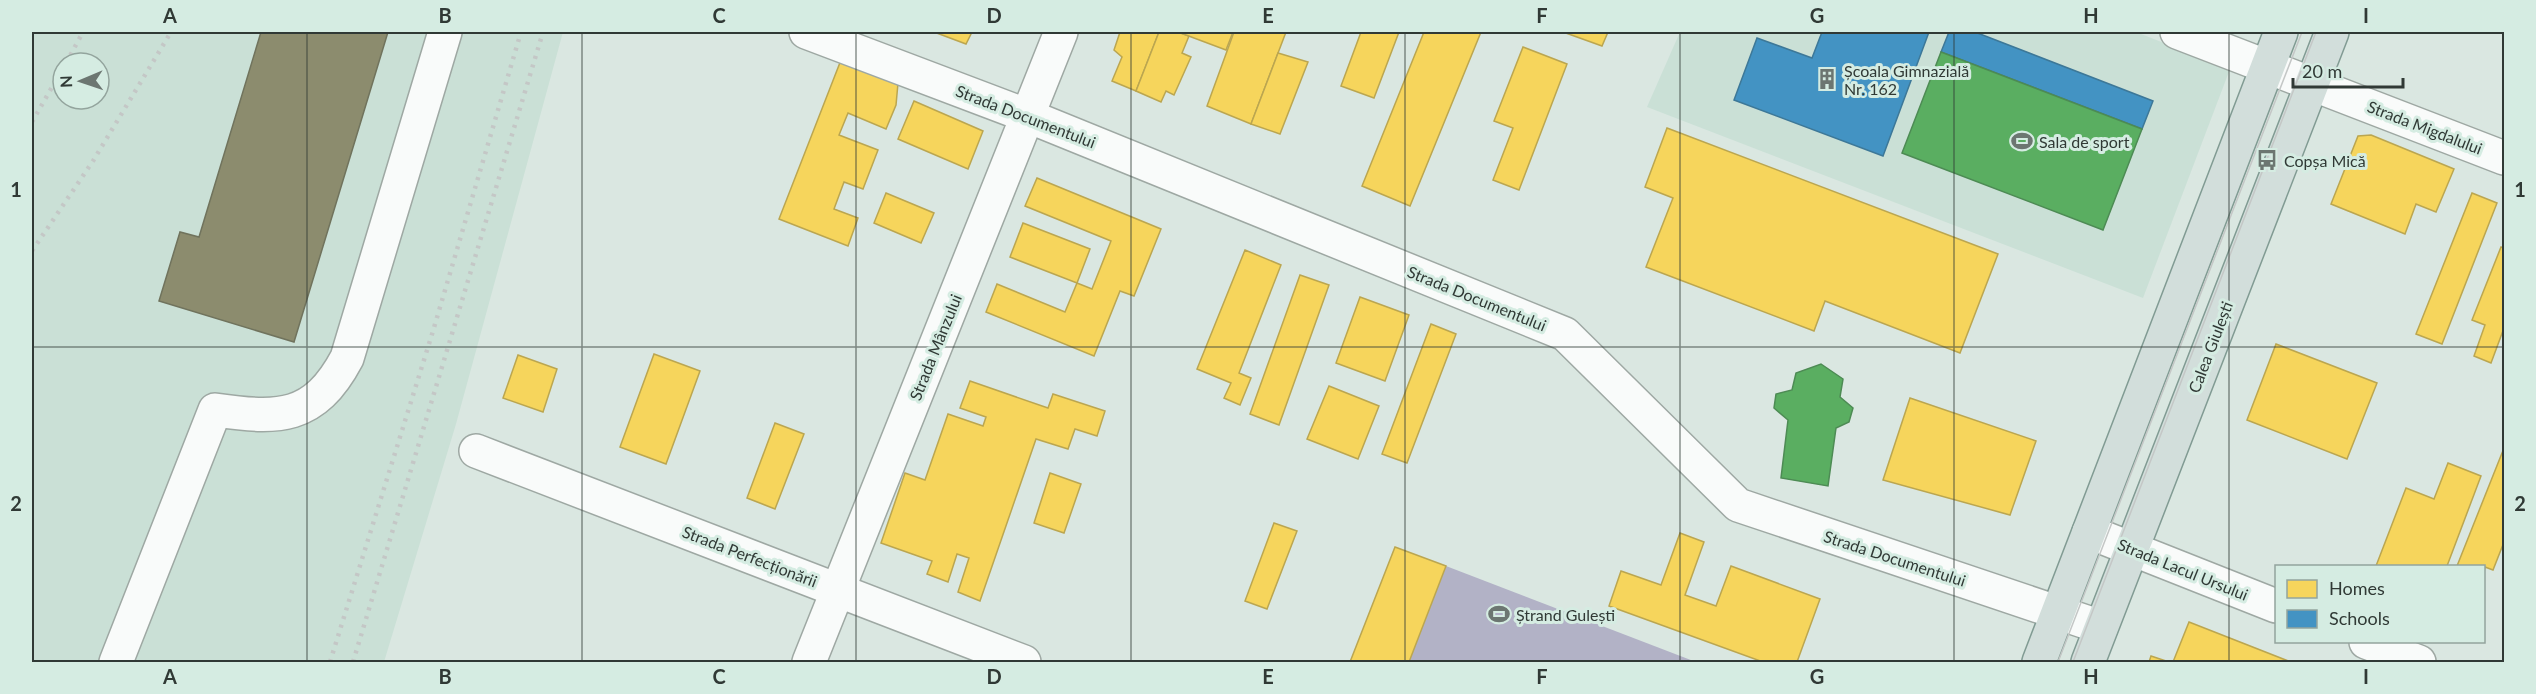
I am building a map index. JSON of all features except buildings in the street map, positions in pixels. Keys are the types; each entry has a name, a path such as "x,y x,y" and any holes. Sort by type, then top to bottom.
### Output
{"main road":[{"path":"2039,663 2281,32"},
{"name":"Calea Giulești","path":"2088,663 2332,32"}],"street":[{"path":"116,663 215,410 242,414 279,414 304,407 321,396 337,377 347,358 445,32"},
{"name":"Strada Documentului","path":"806,32 1028,116 1565,334 1738,506 2101,627"},
{"name":"Strada Mânzului","path":"809,663 1061,32"},
{"name":"Strada Migdalului","path":"2177,32 2505,158"},
{"name":"Strada Perfecționării","path":"476,451 1024,663"},
{"name":"Strada Lacul Ursului","path":"2089,532 2275,605"},
{"path":"2369,643 2419,663"}],"shaded area":[{"path":"32,32 563,32 456,424 384,662 32,662"},
{"path":"1680,32 2136,32 2230,69 2143,298 1647,107"}],"water":[{"name":"Ștrand Gulești","path":"1446,566 1696,662 1409,662"}],"tram line":[{"path":"2058,662 2302,32"},
{"path":"2073,662 2316,32"}],"railway":[{"path":"73,51 83,32"},
{"path":"32,251 93,161 171,32"},
{"path":"330,662 433,331 521,32"},
{"path":"353,662 543,32"},
{"path":"32,122 51,89"}],"place":[{"name":"Școala Gimnazială Nr. 162","path":"1827,79"},
{"name":"Sala de sport","path":"2022,141"},
{"name":"Copșa Mică","path":"2267,160"},
{"name":"Ștrand Gulești","path":"1499,614"}]}
